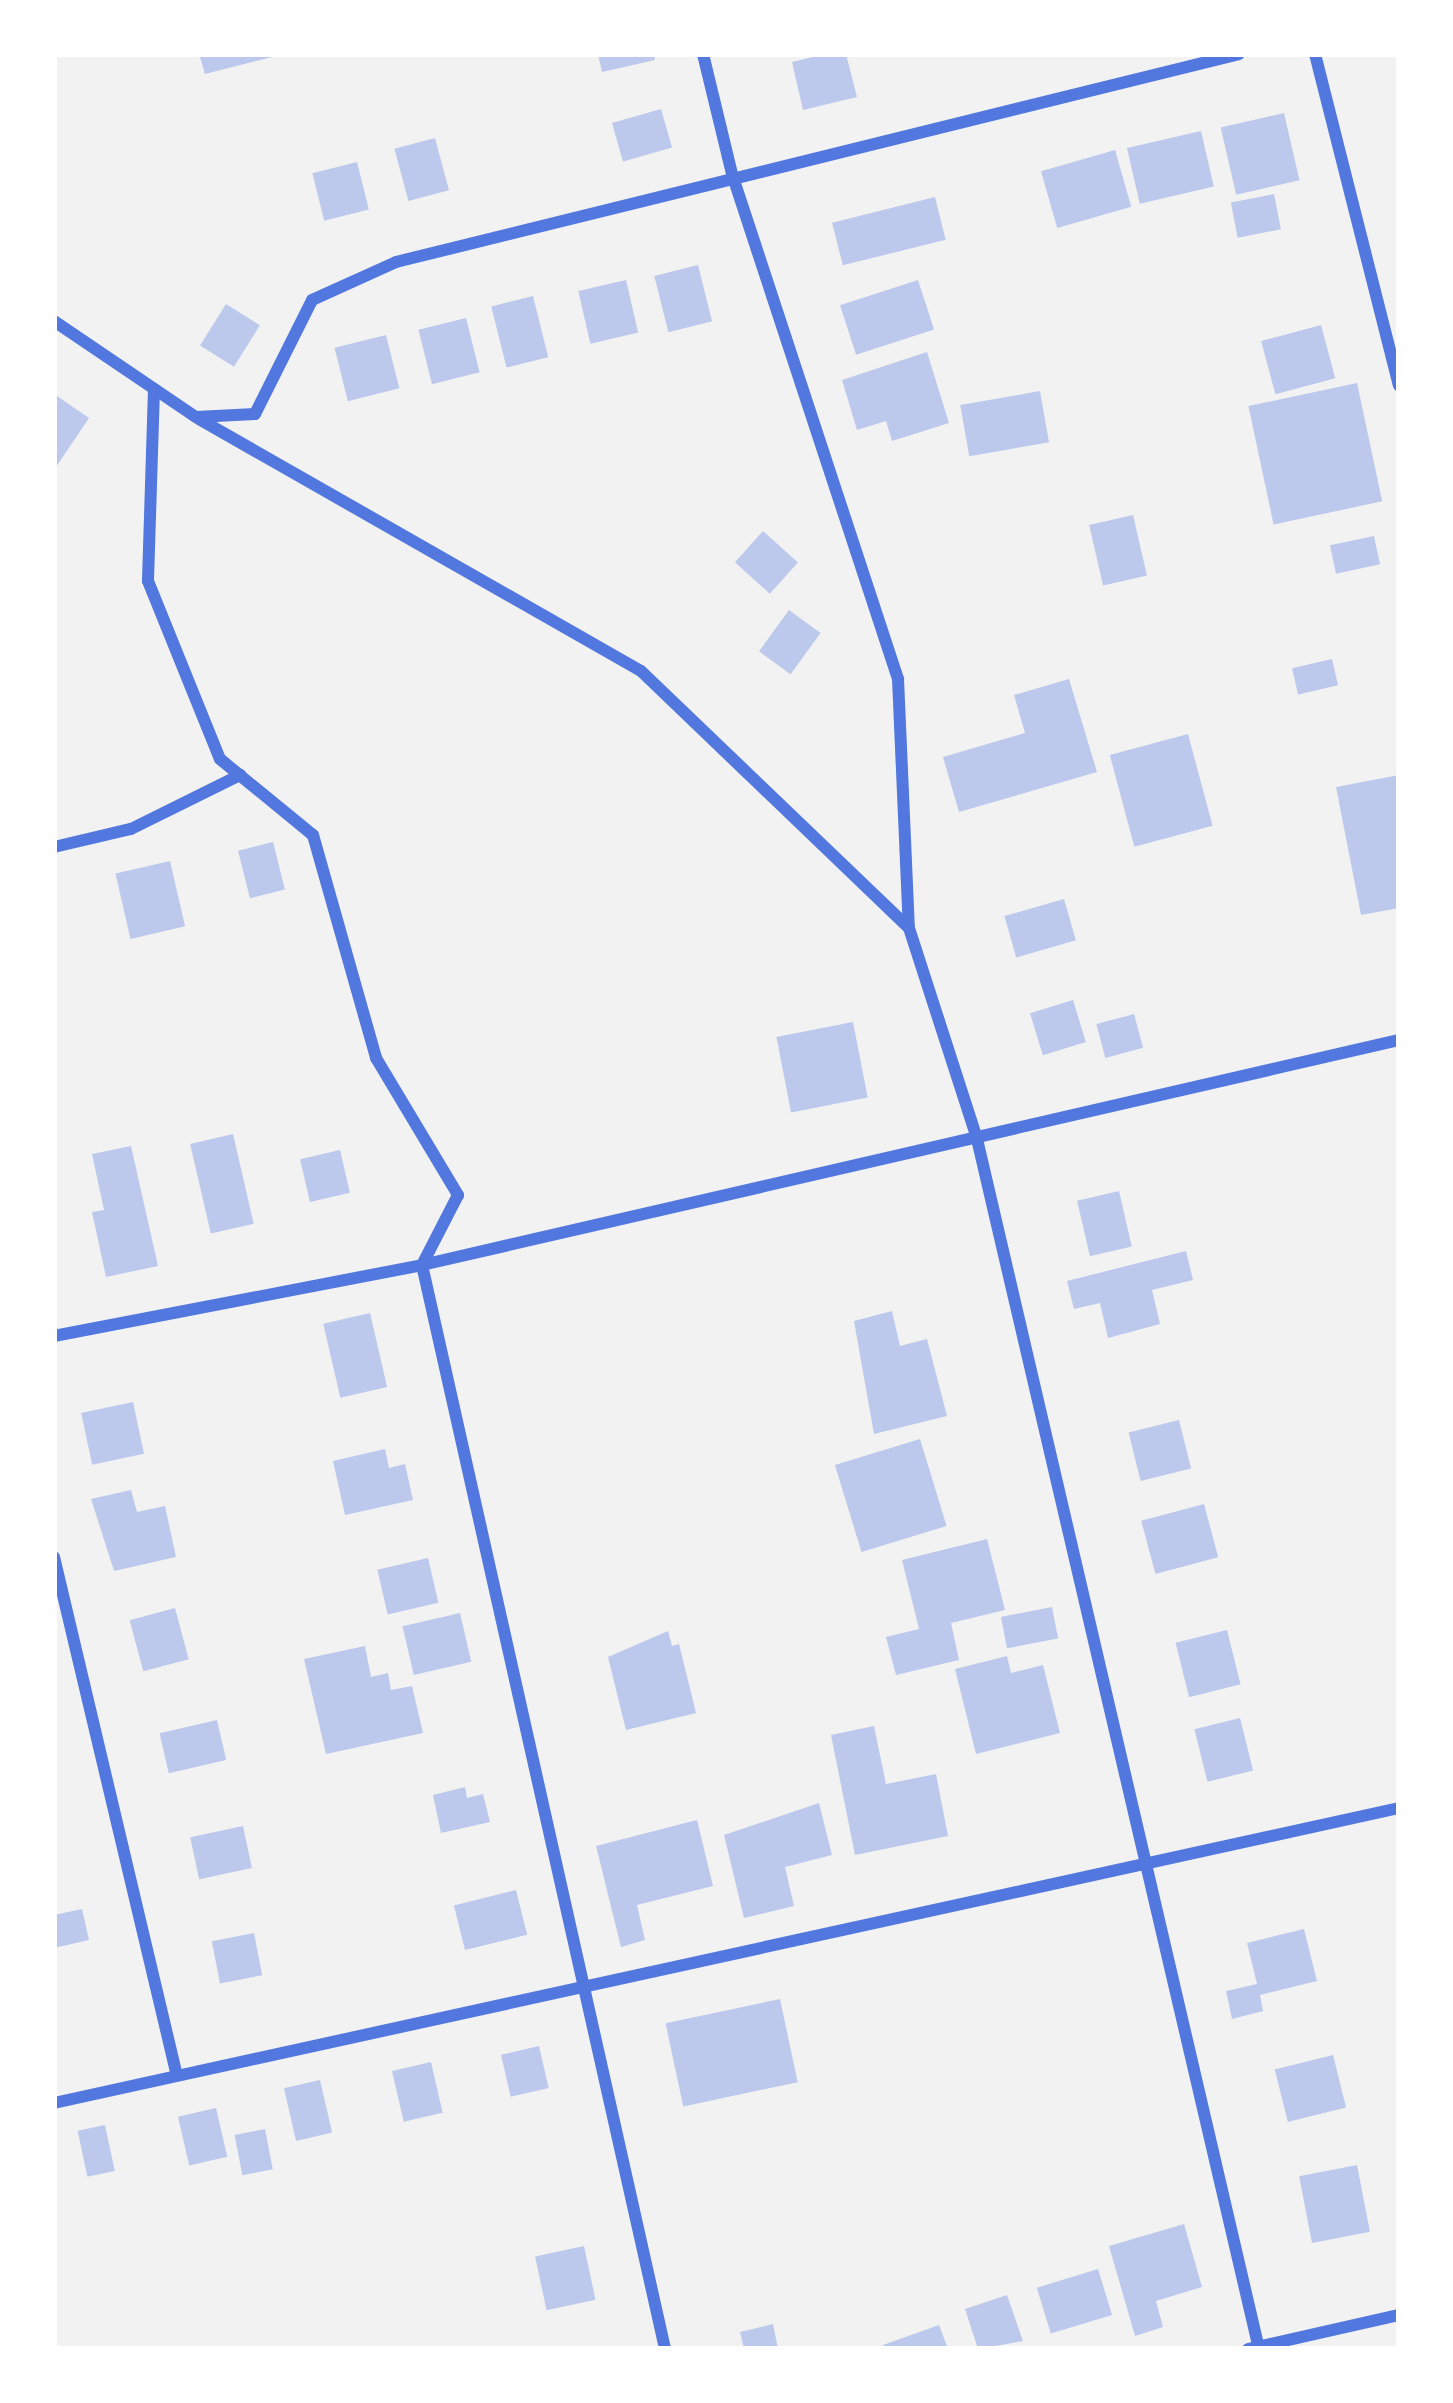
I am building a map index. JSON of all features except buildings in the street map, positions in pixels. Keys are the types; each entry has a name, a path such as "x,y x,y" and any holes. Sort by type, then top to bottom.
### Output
{"street":[{"path":"703,54 732,174 898,679 909,928 977,1139 1255,2348 1399,2314"},
{"path":"196,417 255,414 312,301 396,262 732,174 1239,54"},
{"path":"1316,54 1399,386"},
{"path":"54,321 196,417 641,671 909,928"},
{"path":"154,388 148,581 220,759 313,835 376,1058 458,1195 422,1265 665,2349"},
{"path":"54,847 131,829 240,775"},
{"path":"54,1336 422,1265 1399,1040"},
{"path":"54,1557 176,2072"},
{"path":"54,2103 176,2072 583,1989 1399,1808"}]}
